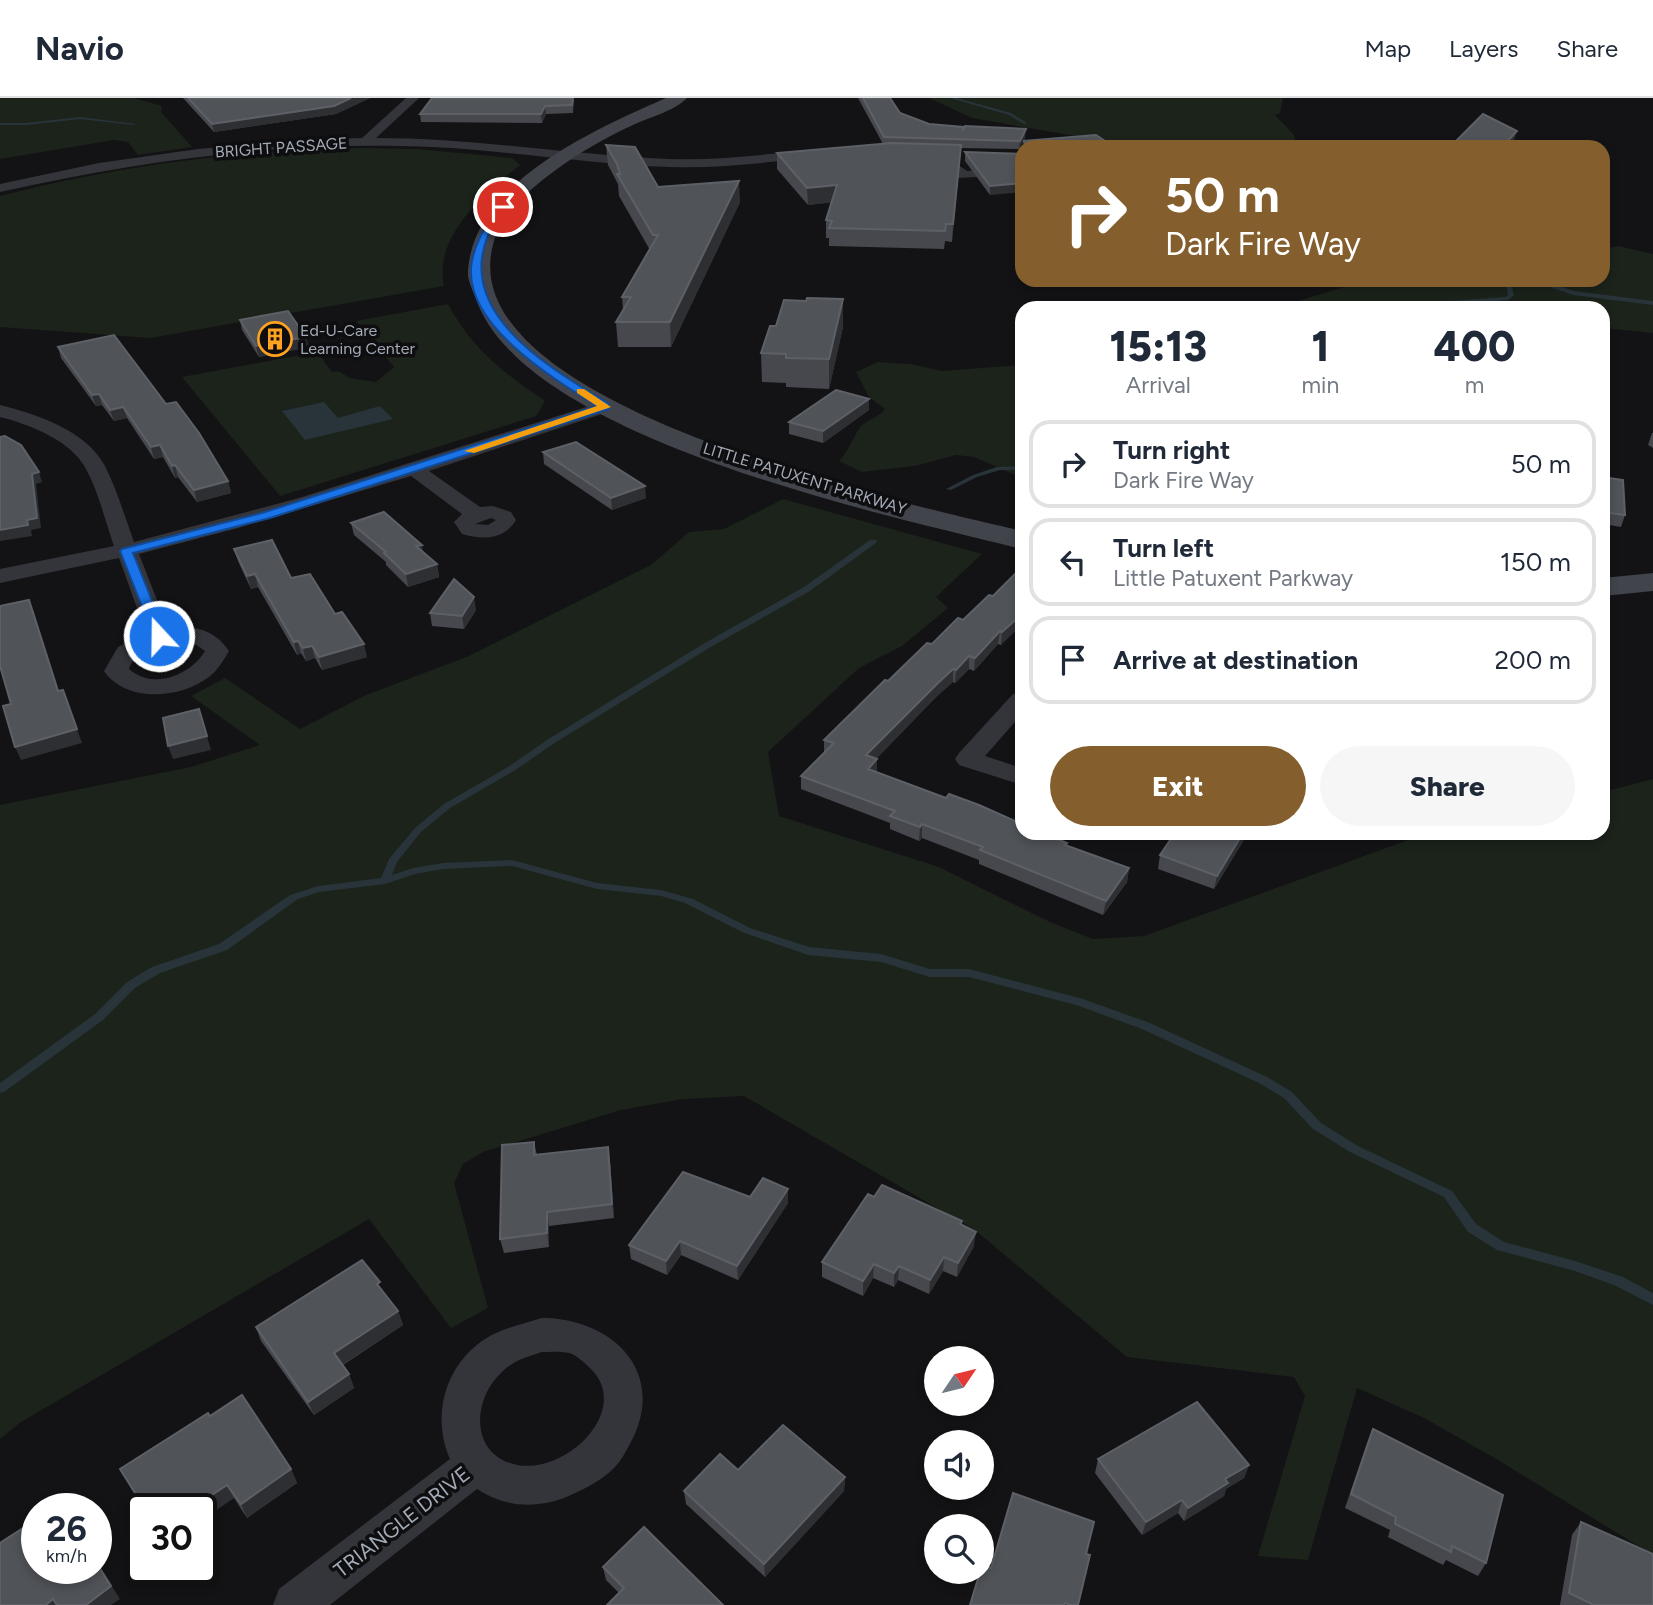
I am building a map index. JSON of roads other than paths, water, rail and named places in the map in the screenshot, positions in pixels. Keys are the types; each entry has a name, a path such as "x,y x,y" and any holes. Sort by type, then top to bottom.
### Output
{"street":[{"path":"365,142 413,98"},
{"name":"LITTLE PATUXENT PARKWAY","path":"679,98 607,130 565,154 516,193 494,218 478,250 476,268 478,288 490,314 525,352 562,380 605,407 657,430 760,468 1015,538"},
{"name":"BRIGHT PASSAGE","path":"0,188 96,167 182,154 365,142 443,144 692,164 833,153"},
{"path":"963,155 931,153 964,175 1015,171"},
{"path":"0,576 126,551 266,516 605,407"},
{"path":"0,411 48,427 75,444 95,466 159,636"},
{"path":"414,469 476,514"},
{"path":"1610,586 1653,582"},
{"path":"1015,715 968,759 1015,775"},
{"name":"TRIANGLE DRIVE","path":"295,1605 476,1464"}],"waterway":[{"path":"952,98 1010,114 1025,123"},
{"path":"0,124 80,118 134,124"},
{"path":"1489,301 1508,298 1511,295 1509,287"},
{"path":"1556,287 1573,293 1653,303"},
{"path":"949,489 999,468 1015,468"},
{"path":"385,881 392,861 418,830 447,806 511,769 706,646 807,589 873,542"},
{"path":"385,881 413,871 443,866 512,863 597,886 661,893 689,901 746,930 808,951 881,958 930,973 969,973 1079,1002 1146,1026 1263,1080 1288,1095 1317,1126 1354,1149 1448,1194 1472,1228 1501,1246 1575,1266 1618,1281 1653,1299"},
{"path":"0,1089 99,1017 131,985 156,970 223,947 294,897 318,889 385,881"}],"place":[{"name":"Ed-U-Care Learning Center","path":"275,339"}]}
